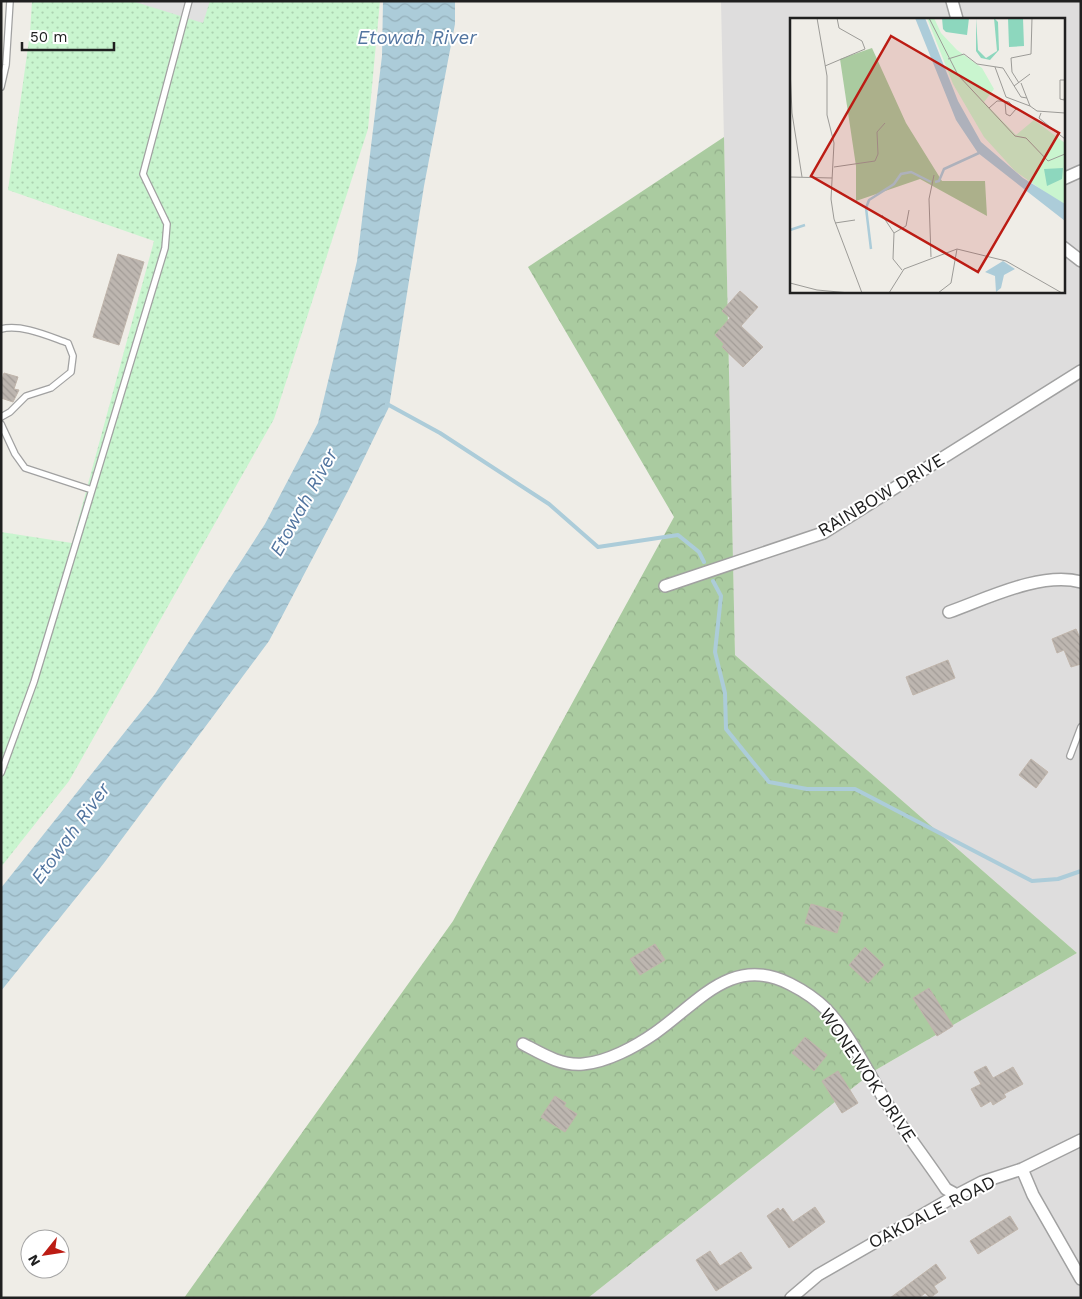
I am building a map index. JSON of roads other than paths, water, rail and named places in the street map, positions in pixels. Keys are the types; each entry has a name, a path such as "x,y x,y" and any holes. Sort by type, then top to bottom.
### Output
{"street":[{"path":"952,1 957,18"},
{"path":"1064,179 1081,172"},
{"path":"1064,248 1081,261"},
{"name":"RAINBOW DRIVE","path":"665,586 823,533 1081,371"},
{"path":"949,612 1026,585 1056,579 1081,582"},
{"name":"WONEWOK DRIVE","path":"523,1044 558,1062 582,1064 602,1061 655,1033 705,992 729,980 743,975 761,974 780,979 813,998 828,1011 946,1189 956,1195"},
{"name":"OAKDALE ROAD","path":"791,1298 818,1275 956,1195 982,1182 1022,1169 1081,1140"},
{"path":"1022,1169 1033,1195 1081,1279"}],"lane":[{"path":"1,87 6,65 10,1"},
{"path":"1,773 34,682 168,232 167,224 143,174 189,1"},
{"path":"1,330 13,328 40,333 68,343 73,356 72,372 60,383 26,396 10,412 1,417"},
{"path":"1,424 15,454 25,468 92,490"},
{"path":"1070,756 1081,727"}],"water":[{"name":"Etowah River","path":"383,1 455,1 455,24 424,186 389,407 349,489 269,641 104,863 1,991 1,888 155,694 265,524 318,423 357,261 382,56"}],"waterway":[{"path":"387,404 440,433 549,504 598,547 678,535 699,552 704,562"},
{"path":"713,581 721,596 715,652 725,693 726,729 769,782 807,789 855,789 1032,881 1058,879 1081,871"}]}
